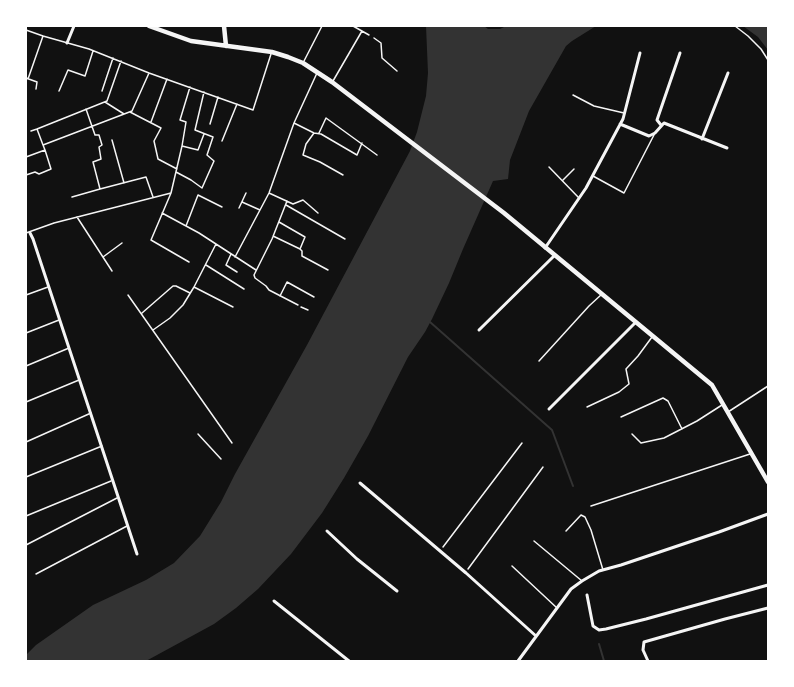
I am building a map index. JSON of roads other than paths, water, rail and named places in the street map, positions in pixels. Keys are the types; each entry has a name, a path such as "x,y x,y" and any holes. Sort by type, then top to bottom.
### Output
{"main road":[{"path":"149,26 191,41 272,52 303,63 332,82 504,213 554,256 712,385 768,482"},
{"path":"224,26 226,46"}],"street":[{"path":"67,43 74,26"},
{"path":"545,248 580,198 620,124 640,53"},
{"path":"661,125 657,120 680,53"},
{"path":"702,139 728,73"},
{"path":"620,124 650,136 655,133 664,123 727,148"},
{"path":"28,233 33,239 137,554"},
{"path":"479,330 554,256"},
{"path":"549,409 636,322"},
{"path":"360,483 441,551 536,636"},
{"path":"518,661 571,590 582,581 603,570 719,532 768,514"},
{"path":"327,531 357,559 397,591"},
{"path":"587,595 593,626 599,630 646,619 768,585"},
{"path":"274,601 349,660"},
{"path":"648,661 643,650 644,642 768,608"}],"lane":[{"path":"303,63 322,26"},
{"path":"353,26 369,35"},
{"path":"735,26 761,48 768,60"},
{"path":"26,30 113,58 149,73 253,110 272,52"},
{"path":"332,82 362,31"},
{"path":"36,88 38,82 27,78 43,36"},
{"path":"374,38 381,43 382,58 397,71"},
{"path":"59,90 68,70 85,76 93,51"},
{"path":"102,90 113,58"},
{"path":"31,131 107,101 121,61"},
{"path":"235,257 269,193 294,123 318,72"},
{"path":"43,144 132,111 149,73"},
{"path":"150,123 167,79"},
{"path":"189,262 151,240 171,193 186,122 180,120 190,87"},
{"path":"130,112 161,128 154,140 158,159 202,188 214,161 207,155 213,137 195,130 204,92"},
{"path":"573,95 594,106 624,113"},
{"path":"210,124 218,97"},
{"path":"105,102 124,114"},
{"path":"222,141 237,104"},
{"path":"86,109 95,134 99,135 102,145 99,147 101,159 92,162 100,189"},
{"path":"319,134 326,118 377,155"},
{"path":"294,123 319,134 357,155 362,143"},
{"path":"26,175 35,172 39,174 51,169 37,129"},
{"path":"314,132 306,144 303,155 320,162 343,175"},
{"path":"593,176 624,193 655,133"},
{"path":"182,146 198,150 204,134"},
{"path":"112,140 124,183"},
{"path":"26,157 45,150"},
{"path":"549,166 580,198"},
{"path":"562,181 574,169"},
{"path":"72,197 146,177 153,197"},
{"path":"28,233 54,223 171,193"},
{"path":"239,208 246,193"},
{"path":"269,193 293,204 302,200 318,213"},
{"path":"186,226 198,195 222,207"},
{"path":"287,201 273,236 254,274 255,278 269,290 298,305"},
{"path":"242,202 260,210"},
{"path":"286,205 345,239"},
{"path":"162,213 216,244 256,270"},
{"path":"77,217 112,271"},
{"path":"279,222 305,237 300,249"},
{"path":"273,236 300,249 302,251 302,256 328,270"},
{"path":"103,257 122,243"},
{"path":"153,330 170,318 183,305 216,244"},
{"path":"231,254 226,265 237,272"},
{"path":"206,265 244,289"},
{"path":"280,296 287,282 314,297"},
{"path":"141,314 173,286 176,286 190,294"},
{"path":"26,295 48,287"},
{"path":"194,287 233,307"},
{"path":"539,360 602,294"},
{"path":"128,295 232,443"},
{"path":"26,333 59,320"},
{"path":"587,407 619,392 629,384 626,369 653,336"},
{"path":"26,366 69,348"},
{"path":"26,402 79,380"},
{"path":"728,412 768,386"},
{"path":"621,417 663,398 668,401 682,429"},
{"path":"632,434 640,444 664,438 697,421 723,404"},
{"path":"26,442 91,413"},
{"path":"198,434 221,459"},
{"path":"26,476 102,446"},
{"path":"591,506 752,454"},
{"path":"26,516 113,480"},
{"path":"26,545 119,497"},
{"path":"566,531 581,515 585,517 591,530 603,570"},
{"path":"36,574 128,525"},
{"path":"534,541 582,581"},
{"path":"512,566 557,608"}],"waterway":[{"path":"430,322 552,430 573,486"},
{"path":"599,644 604,661"}]}
